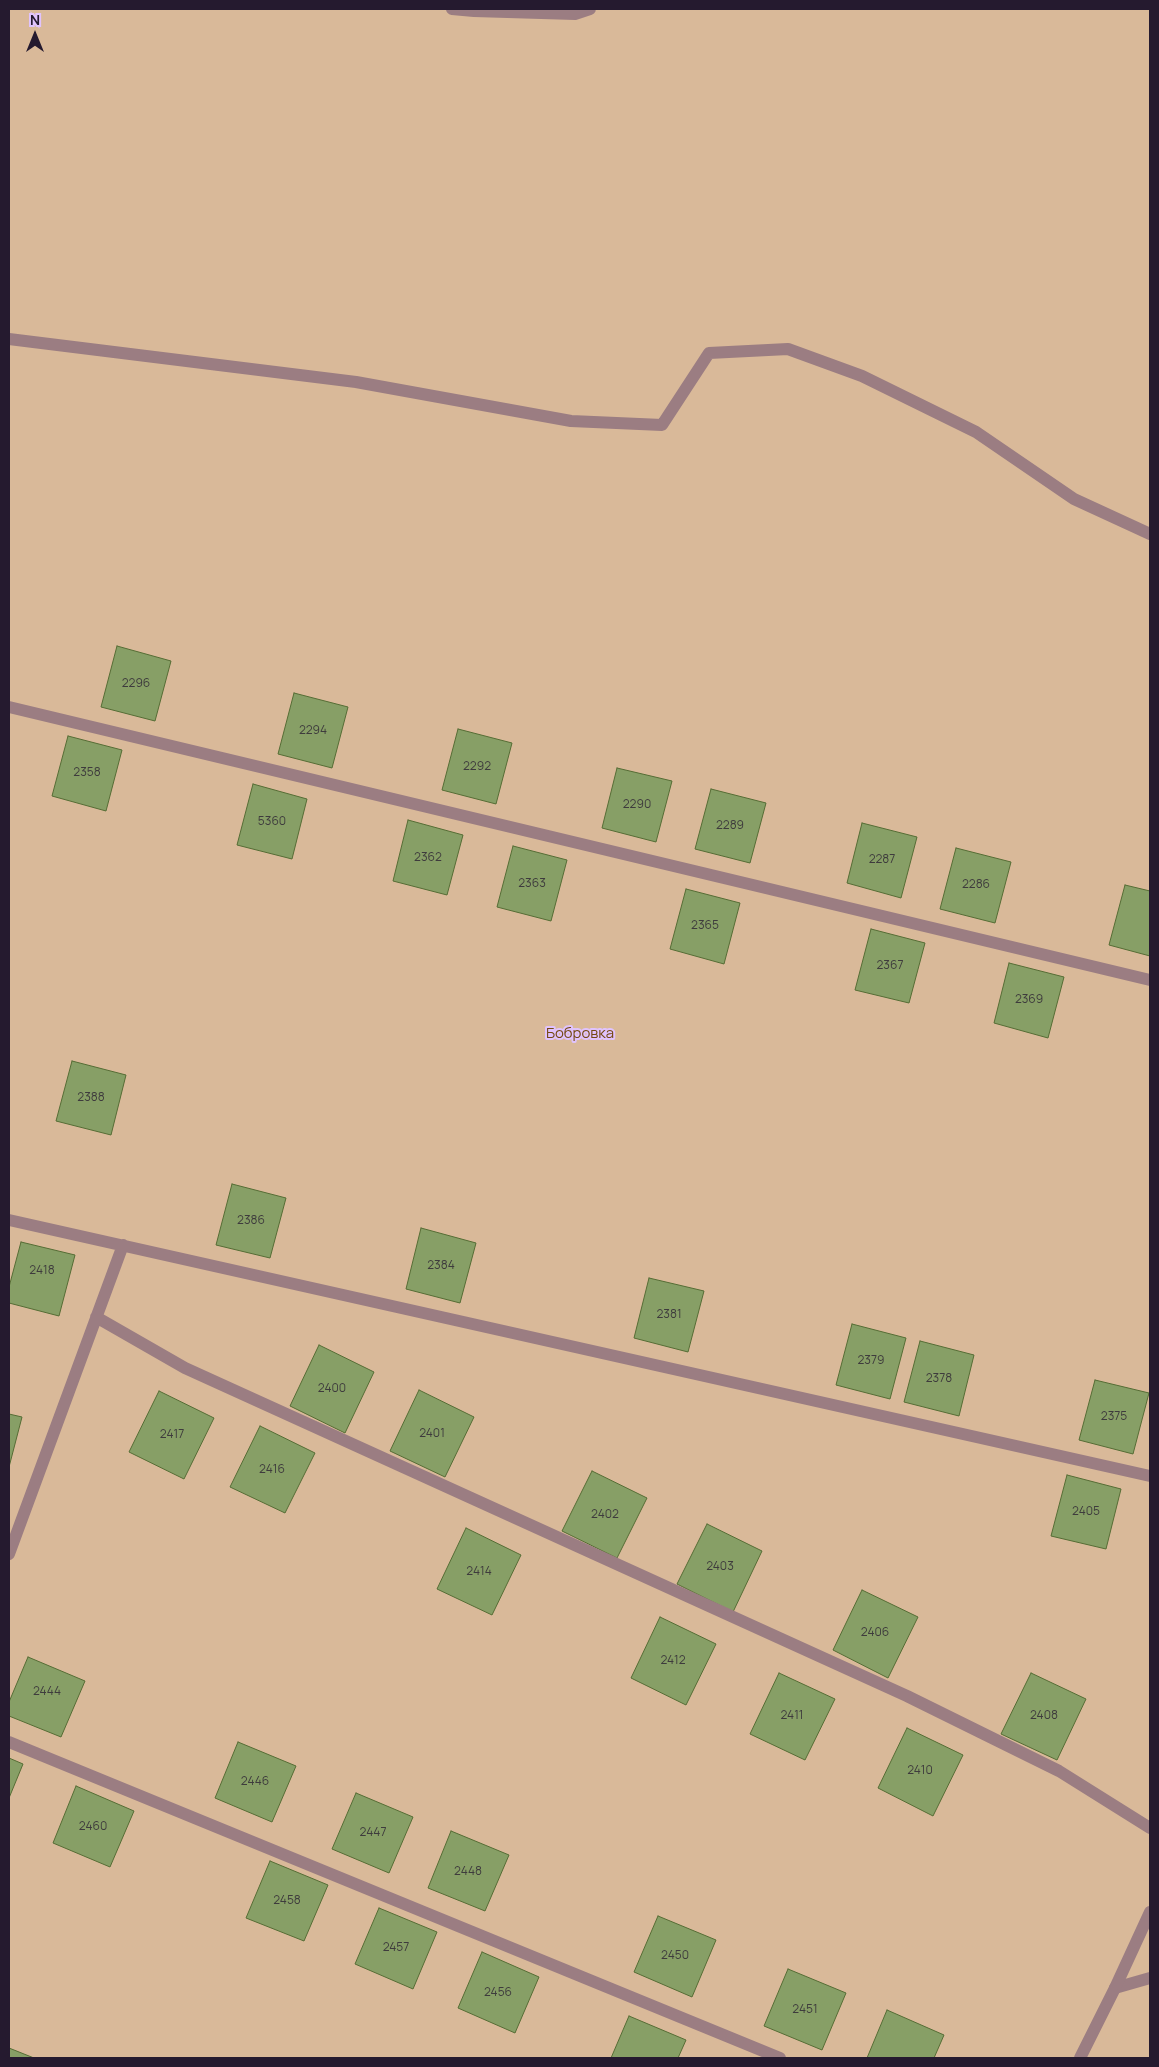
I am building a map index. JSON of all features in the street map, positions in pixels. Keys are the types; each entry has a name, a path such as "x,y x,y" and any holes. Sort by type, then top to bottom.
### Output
{"street":[{"path":"452,9 575,14 590,9"},
{"path":"9,339 356,382 571,421 662,425 709,353 788,349 862,376 976,432 1074,499 1150,534"},
{"path":"9,706 1150,980"},
{"path":"9,1220 1150,1476"},
{"path":"9,1554 122,1245"},
{"path":"96,1317 185,1368 907,1696 1059,1772 1150,1828"},
{"path":"9,1742 780,2058"},
{"path":"1080,2058 1116,1988 1150,1912"},
{"path":"1116,1988 1150,1978"}],"green space":[{"name":"Бобровка","path":"9,9 1150,9 1150,2058 9,2058"}],"building":[{"path":"117,646 171,661 155,721 101,707"},
{"path":"294,693 348,707 332,768 278,754"},
{"path":"458,729 512,743 496,804 442,790"},
{"path":"68,736 122,750 106,811 52,796"},
{"path":"617,768 672,781 656,842 602,828"},
{"path":"253,784 307,799 292,859 237,845"},
{"path":"711,789 766,803 750,863 695,849"},
{"path":"408,820 463,835 447,895 393,881"},
{"path":"862,823 917,837 901,898 847,883"},
{"path":"513,846 567,860 551,921 497,907"},
{"path":"956,848 1011,862 995,923 940,909"},
{"path":"1125,885 1150,891 1150,956 1109,945"},
{"path":"686,889 740,903 724,964 670,949"},
{"path":"871,929 925,943 909,1003 855,990"},
{"path":"1009,963 1064,977 1048,1038 994,1023"},
{"path":"72,1061 126,1075 111,1135 56,1121"},
{"path":"232,1184 286,1198 270,1258 216,1245"},
{"path":"421,1228 476,1243 460,1303 406,1289"},
{"path":"21,1242 75,1255 59,1316 9,1303 9,1287"},
{"path":"649,1278 704,1291 688,1352 634,1338"},
{"path":"852,1324 906,1338 890,1399 836,1385"},
{"path":"920,1341 974,1355 959,1416 904,1402"},
{"path":"319,1345 374,1372 345,1433 290,1406"},
{"path":"1095,1380 1149,1393 1133,1454 1079,1440"},
{"path":"419,1390 474,1417 445,1477 390,1451"},
{"path":"159,1391 214,1418 184,1479 129,1452"},
{"path":"9,1414 22,1417 9,1467"},
{"path":"260,1426 315,1453 285,1513 230,1487"},
{"path":"592,1471 647,1498 617,1558 562,1531"},
{"path":"1067,1475 1121,1489 1106,1549 1051,1536"},
{"path":"707,1524 762,1551 733,1612 677,1584"},
{"path":"466,1528 521,1555 492,1615 437,1589"},
{"path":"862,1590 918,1617 888,1678 833,1650"},
{"path":"660,1617 716,1644 686,1705 631,1678"},
{"path":"28,1657 85,1681 61,1737 9,1716 9,1702"},
{"path":"779,1673 835,1699 805,1760 750,1734"},
{"path":"1031,1673 1086,1699 1057,1760 1001,1734"},
{"path":"907,1728 963,1755 933,1816 878,1788"},
{"path":"238,1742 296,1766 272,1822 215,1798"},
{"path":"9,1758 23,1764 9,1798"},
{"path":"76,1786 134,1811 110,1867 53,1843"},
{"path":"356,1793 413,1817 389,1873 332,1849"},
{"path":"451,1831 509,1855 485,1911 428,1888"},
{"path":"270,1861 328,1885 304,1941 246,1918"},
{"path":"379,1908 437,1932 413,1989 355,1964"},
{"path":"658,1916 716,1940 692,1997 634,1972"},
{"path":"482,1952 539,1977 515,2033 458,2008"},
{"path":"788,1969 846,1993 822,2050 764,2026"},
{"path":"887,2010 944,2035 934,2058 867,2058"},
{"path":"629,2016 686,2040 678,2058 611,2058"},
{"path":"9,2048 34,2058 9,2058"}]}
